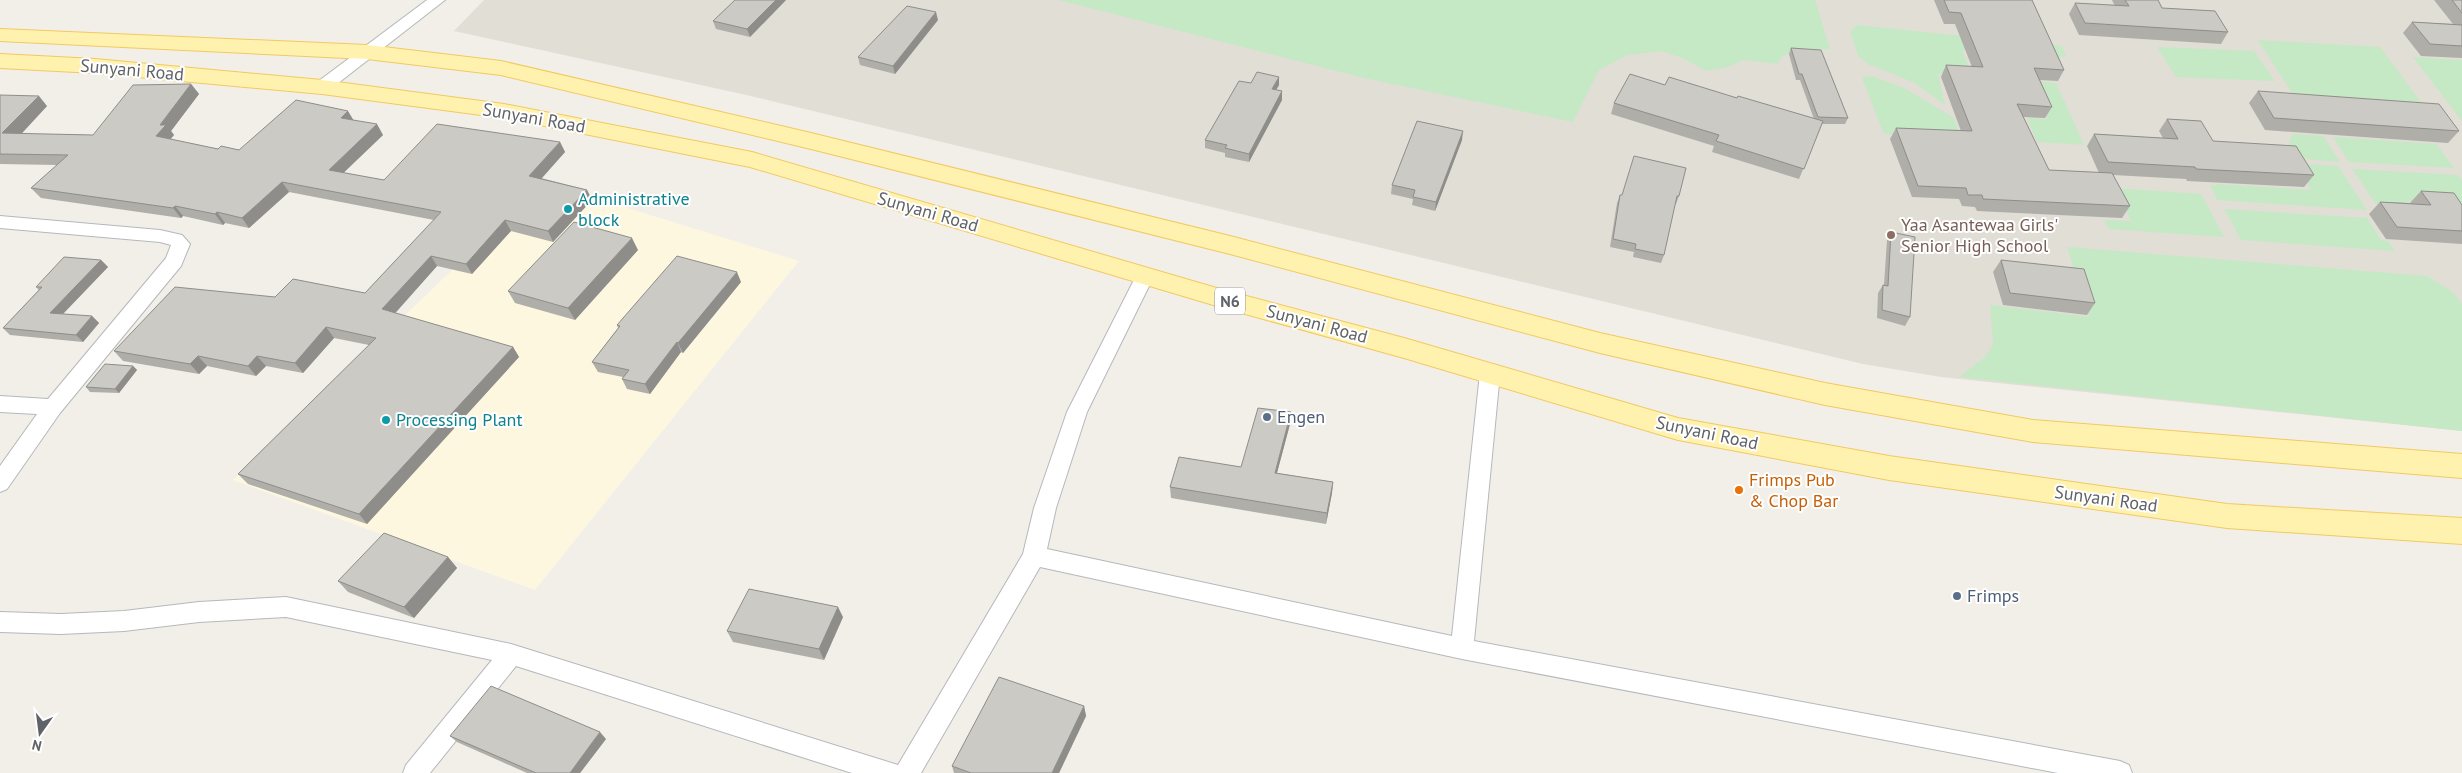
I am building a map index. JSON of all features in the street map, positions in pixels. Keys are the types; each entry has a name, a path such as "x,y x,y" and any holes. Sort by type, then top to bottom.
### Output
{"main road":[{"name":"Sunyani Road","path":"0,35 367,52 502,68 801,138 1230,245 1600,343 1825,394 2033,431 2462,466"},
{"name":"Sunyani Road","path":"0,61 95,66 322,87 504,111 752,160 1145,276 1490,373 1678,429 1889,468 2227,516 2462,531"}],"street":[{"path":"322,87 437,0"},
{"path":"0,222 160,236 176,239 181,244 174,261 53,406 0,483"},
{"path":"907,773 1034,556 1045,508 1077,412 1145,276"},
{"path":"1462,648 1490,373"},
{"path":"0,404 53,406"},
{"path":"1034,556 1462,648 2120,773"},
{"path":"0,622 61,624 115,621 199,612 286,608 511,654 889,773"},
{"path":"416,773 511,654"}],"shaded area":[{"name":"Yaa Asantewaa Girls' Senior High School","path":"484,0 2462,0 2462,431 1941,377 1863,364 751,96 454,31"},
{"path":"544,182 799,261 535,590 233,480"}],"green space":[{"path":"1059,0 1815,0 1830,49 1801,50 1782,56 1777,64 1744,60 1728,67 1706,71 1683,58 1661,51 1627,55 1599,70 1573,122 1364,78"},
{"path":"1857,25 2062,46 2066,57 1962,50 1973,77 2056,83 2084,145 2037,142 2027,118 2047,119 2039,99 1949,74 1938,74 1945,105 1913,82 1870,65 1859,57 1850,32"},
{"path":"2258,40 2380,47 2428,112 2300,105"},
{"path":"2157,47 2254,51 2275,81 2176,77"},
{"path":"2413,57 2462,60 2462,121"},
{"path":"1872,76 1904,88 1954,118 1961,138 1884,134 1863,81 1863,77"},
{"path":"2292,134 2323,136 2340,162 2293,158 2286,153"},
{"path":"2333,137 2436,144 2454,168 2349,162"},
{"path":"2295,163 2338,166 2367,210 2217,200 2210,185 2311,190"},
{"path":"2352,169 2458,175 2462,180 2462,215 2445,204 2406,201 2413,213 2381,211"},
{"path":"2115,188 2201,194 2224,237 2109,229 2104,220 2131,221"},
{"path":"2224,209 2367,218 2381,240 2388,241 2395,251 2241,240"},
{"path":"2067,247 2427,276 2454,293 2462,304 2462,431 1959,377 1984,358 1993,345 1990,305 2089,317"}],"building":[{"path":"735,0 776,0 747,29 713,21"},
{"path":"1944,0 2032,0 2064,70 2034,68 2052,107 2017,104 2049,170 2112,173 2130,206 1983,199 1982,195 1968,195 1966,188 1918,186 1896,128 1972,131 1946,65 1983,67 1961,13 1949,12"},
{"path":"2125,0 2158,0 2162,8 2215,11 2228,32 2085,23 2075,3 2129,6"},
{"path":"2452,0 2462,0 2462,13"},
{"path":"907,6 936,12 893,66 858,57"},
{"path":"2412,22 2462,25 2462,46 2430,44"},
{"path":"1791,48 1821,50 1848,118 1818,117 1802,74 1799,74"},
{"path":"1257,72 1279,77 1272,89 1282,91 1249,154 1225,148 1227,145 1205,140 1239,81 1251,83"},
{"path":"1630,74 1665,85 1669,77 1737,98 1738,96 1823,121 1804,169 1716,141 1719,135 1614,103"},
{"path":"191,84 160,125 166,125 156,136 218,149 221,146 239,150 296,100 348,111 341,118 377,124 329,170 384,180 437,124 560,142 529,176 587,190 548,231 505,220 466,264 431,256 382,309 513,347 359,514 238,474 376,338 326,327 295,363 257,356 248,366 198,356 190,364 114,351 175,287 275,297 293,279 365,293 441,212 282,182 242,218 175,206 173,208 31,188 68,155 0,154 0,95 39,96 2,133 93,135 133,85"},
{"path":"2258,91 2439,104 2459,131 2274,118"},
{"path":"2167,119 2201,121 2213,141 2296,146 2314,175 2108,162 2094,134 2178,139"},
{"path":"1417,121 1463,131 1436,202 1413,197 1415,190 1392,185"},
{"path":"1634,156 1686,168 1679,196 1677,196 1664,255 1635,249 1636,244 1613,239 1620,195 1622,195"},
{"path":"2421,191 2454,193 2462,205 2462,231 2397,227 2380,202 2431,205"},
{"path":"574,222 632,238 568,308 508,291"},
{"path":"1891,232 1915,237 1910,317 1882,310 1883,285 1888,286"},
{"path":"677,256 737,272 677,342 645,384 622,379 629,370 592,362 620,326 617,325"},
{"path":"64,257 101,260 50,313 92,316 76,335 3,328 42,287 36,287"},
{"path":"2001,260 2084,269 2095,303 2010,293"},
{"path":"105,364 133,366 115,389 86,387"},
{"path":"1258,408 1291,412 1275,473 1333,482 1327,513 1170,487 1179,457 1241,467"},
{"path":"384,533 448,557 404,607 338,581"},
{"path":"749,589 838,607 819,649 727,631"},
{"path":"999,677 1084,706 1052,773 971,773 952,766"},
{"path":"491,686 600,732 570,773 536,773 450,736"}],"place":[{"name":"Administrative block","path":"568,209"},
{"name":"Yaa Asantewaa Girls' Senior High School","path":"1891,235"},
{"name":"Engen","path":"1267,417"},
{"name":"Processing Plant","path":"386,420"},
{"name":"Frimps Pub & Chop Bar","path":"1739,490"},
{"name":"Frimps","path":"1957,596"}]}
